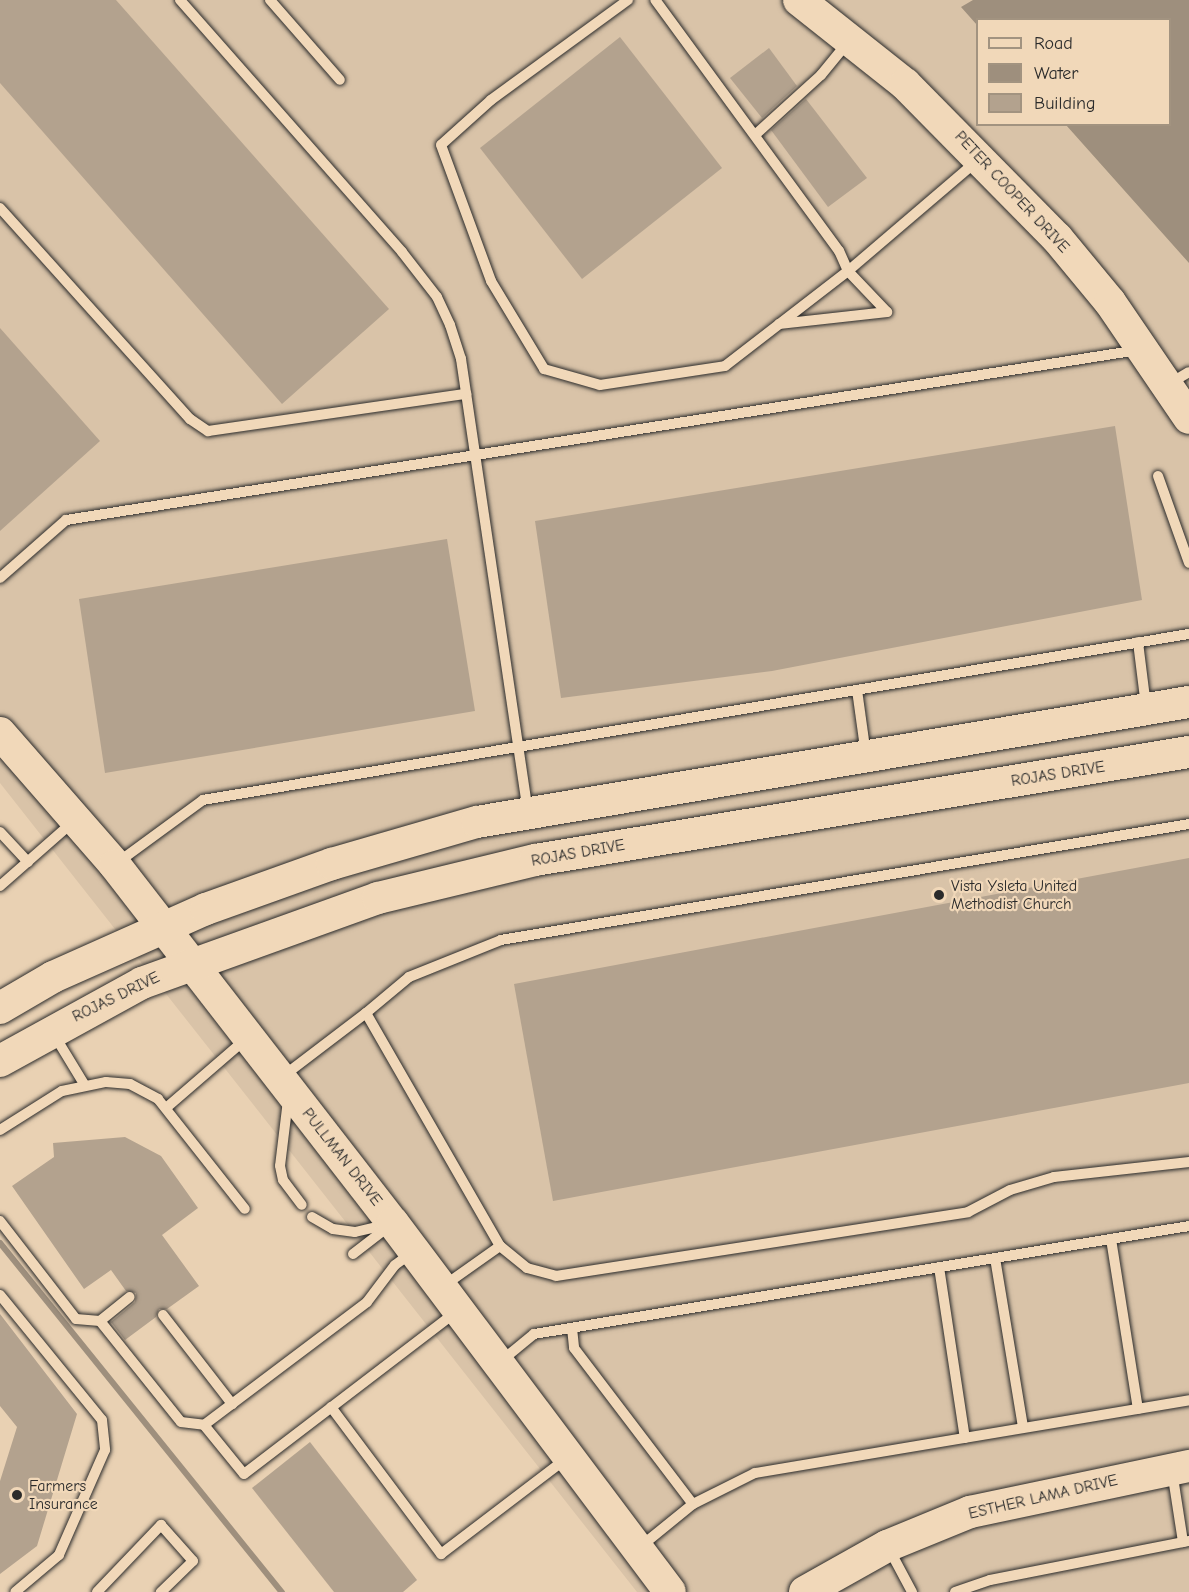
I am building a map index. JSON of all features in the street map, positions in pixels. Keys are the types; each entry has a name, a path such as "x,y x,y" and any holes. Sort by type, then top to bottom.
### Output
{"main road":[{"name":"PETER COOPER DRIVE","path":"802,1 905,84 982,157 1057,238 1143,349 1179,378 1189,418"},
{"path":"0,1008 53,976 164,927 332,864 528,811 1189,702"},
{"name":"PULLMAN DRIVE","path":"0,733 115,865 164,927 247,1038 393,1223 496,1365 670,1592"},
{"name":"ROJAS DRIVE","path":"0,1061 51,1030 190,964 378,898 488,870 1189,752"},
{"name":"ESTHER LAMA DRIVE","path":"805,1592 887,1546 970,1512 1180,1468"}],"lane":[{"path":"180,0 437,297 461,359 528,811"},
{"path":"270,0 340,80"},
{"path":"628,0 491,100 441,146 491,281 544,369 600,385 725,366 848,272 982,157"},
{"path":"655,0 839,251 848,272 887,312 778,324"},
{"path":"755,135 821,75 850,40"},
{"path":"0,207 190,419 208,431 466,394"},
{"path":"0,578 66,520 475,458 1143,349"},
{"path":"1158,476 1189,563"},
{"path":"115,865 164,824 203,800 1189,634"},
{"path":"1138,642 1146,709"},
{"path":"857,690 866,755"},
{"path":"0,886 75,820"},
{"path":"302,1205 283,1180 280,1166 285,1085 409,977 501,940 1189,824"},
{"path":"0,832 28,862"},
{"path":"366,1013 500,1246 527,1268 556,1276 968,1212 1010,1190 1054,1176 1189,1162"},
{"path":"51,1030 84,1084"},
{"path":"166,1108 247,1038"},
{"path":"0,1130 39,1103 84,1084 130,1084 151,1094 166,1108 245,1209"},
{"path":"312,1217 333,1229 356,1232 393,1223"},
{"path":"0,1221 76,1319 100,1320 130,1297"},
{"path":"353,1254 393,1223"},
{"path":"496,1365 534,1335 1189,1226"},
{"path":"1110,1239 1138,1408"},
{"path":"100,1320 181,1422 204,1425 244,1474 331,1407 449,1299 500,1246"},
{"path":"204,1425 368,1302 395,1265 413,1251"},
{"path":"995,1258 1023,1428"},
{"path":"939,1267 965,1438"},
{"path":"0,1295 102,1420 105,1450 59,1555 15,1592"},
{"path":"163,1315 232,1404"},
{"path":"572,1328 574,1348 693,1504"},
{"path":"637,1549 693,1504 755,1473 1189,1400"},
{"path":"331,1407 441,1554 567,1458"},
{"path":"955,1592 990,1580 1186,1541 1180,1468"},
{"path":"97,1592 161,1525 193,1561 161,1592"},
{"path":"887,1546 912,1592"}],"shaded area":[{"path":"0,0 1189,0 1189,1592 637,1592 0,783"}],"water":[{"path":"973,0 1189,0 1189,263 1067,126 1171,126 1171,18 976,18 976,24 961,7"}],"building":[{"path":"0,0 116,0 389,309 282,404 0,83"},
{"path":"620,37 722,168 582,279 480,148"},
{"path":"769,48 797,86 762,118 730,78"},
{"path":"806,99 867,178 828,207 771,130"},
{"path":"0,328 100,441 0,531"},
{"path":"1115,426 1142,600 772,671 561,698 535,521"},
{"path":"447,539 475,711 105,773 79,599"},
{"path":"1189,858 1189,1083 553,1201 514,984"},
{"path":"125,1137 161,1156 198,1208 162,1235 199,1286 167,1309 159,1309 156,1317 125,1340 111,1322 135,1302 136,1293 126,1291 111,1270 84,1289 12,1186 54,1157 53,1143"},
{"path":"0,1314 77,1414 37,1546 0,1574 0,1481 17,1427 0,1406"},
{"path":"310,1442 417,1580 403,1592 334,1592 252,1488"}],"waterway":[{"path":"0,1243 282,1592"}],"place":[{"name":"Vista Ysleta United Methodist Church","path":"939,895"},
{"name":"Farmers Insurance","path":"17,1495"}]}
